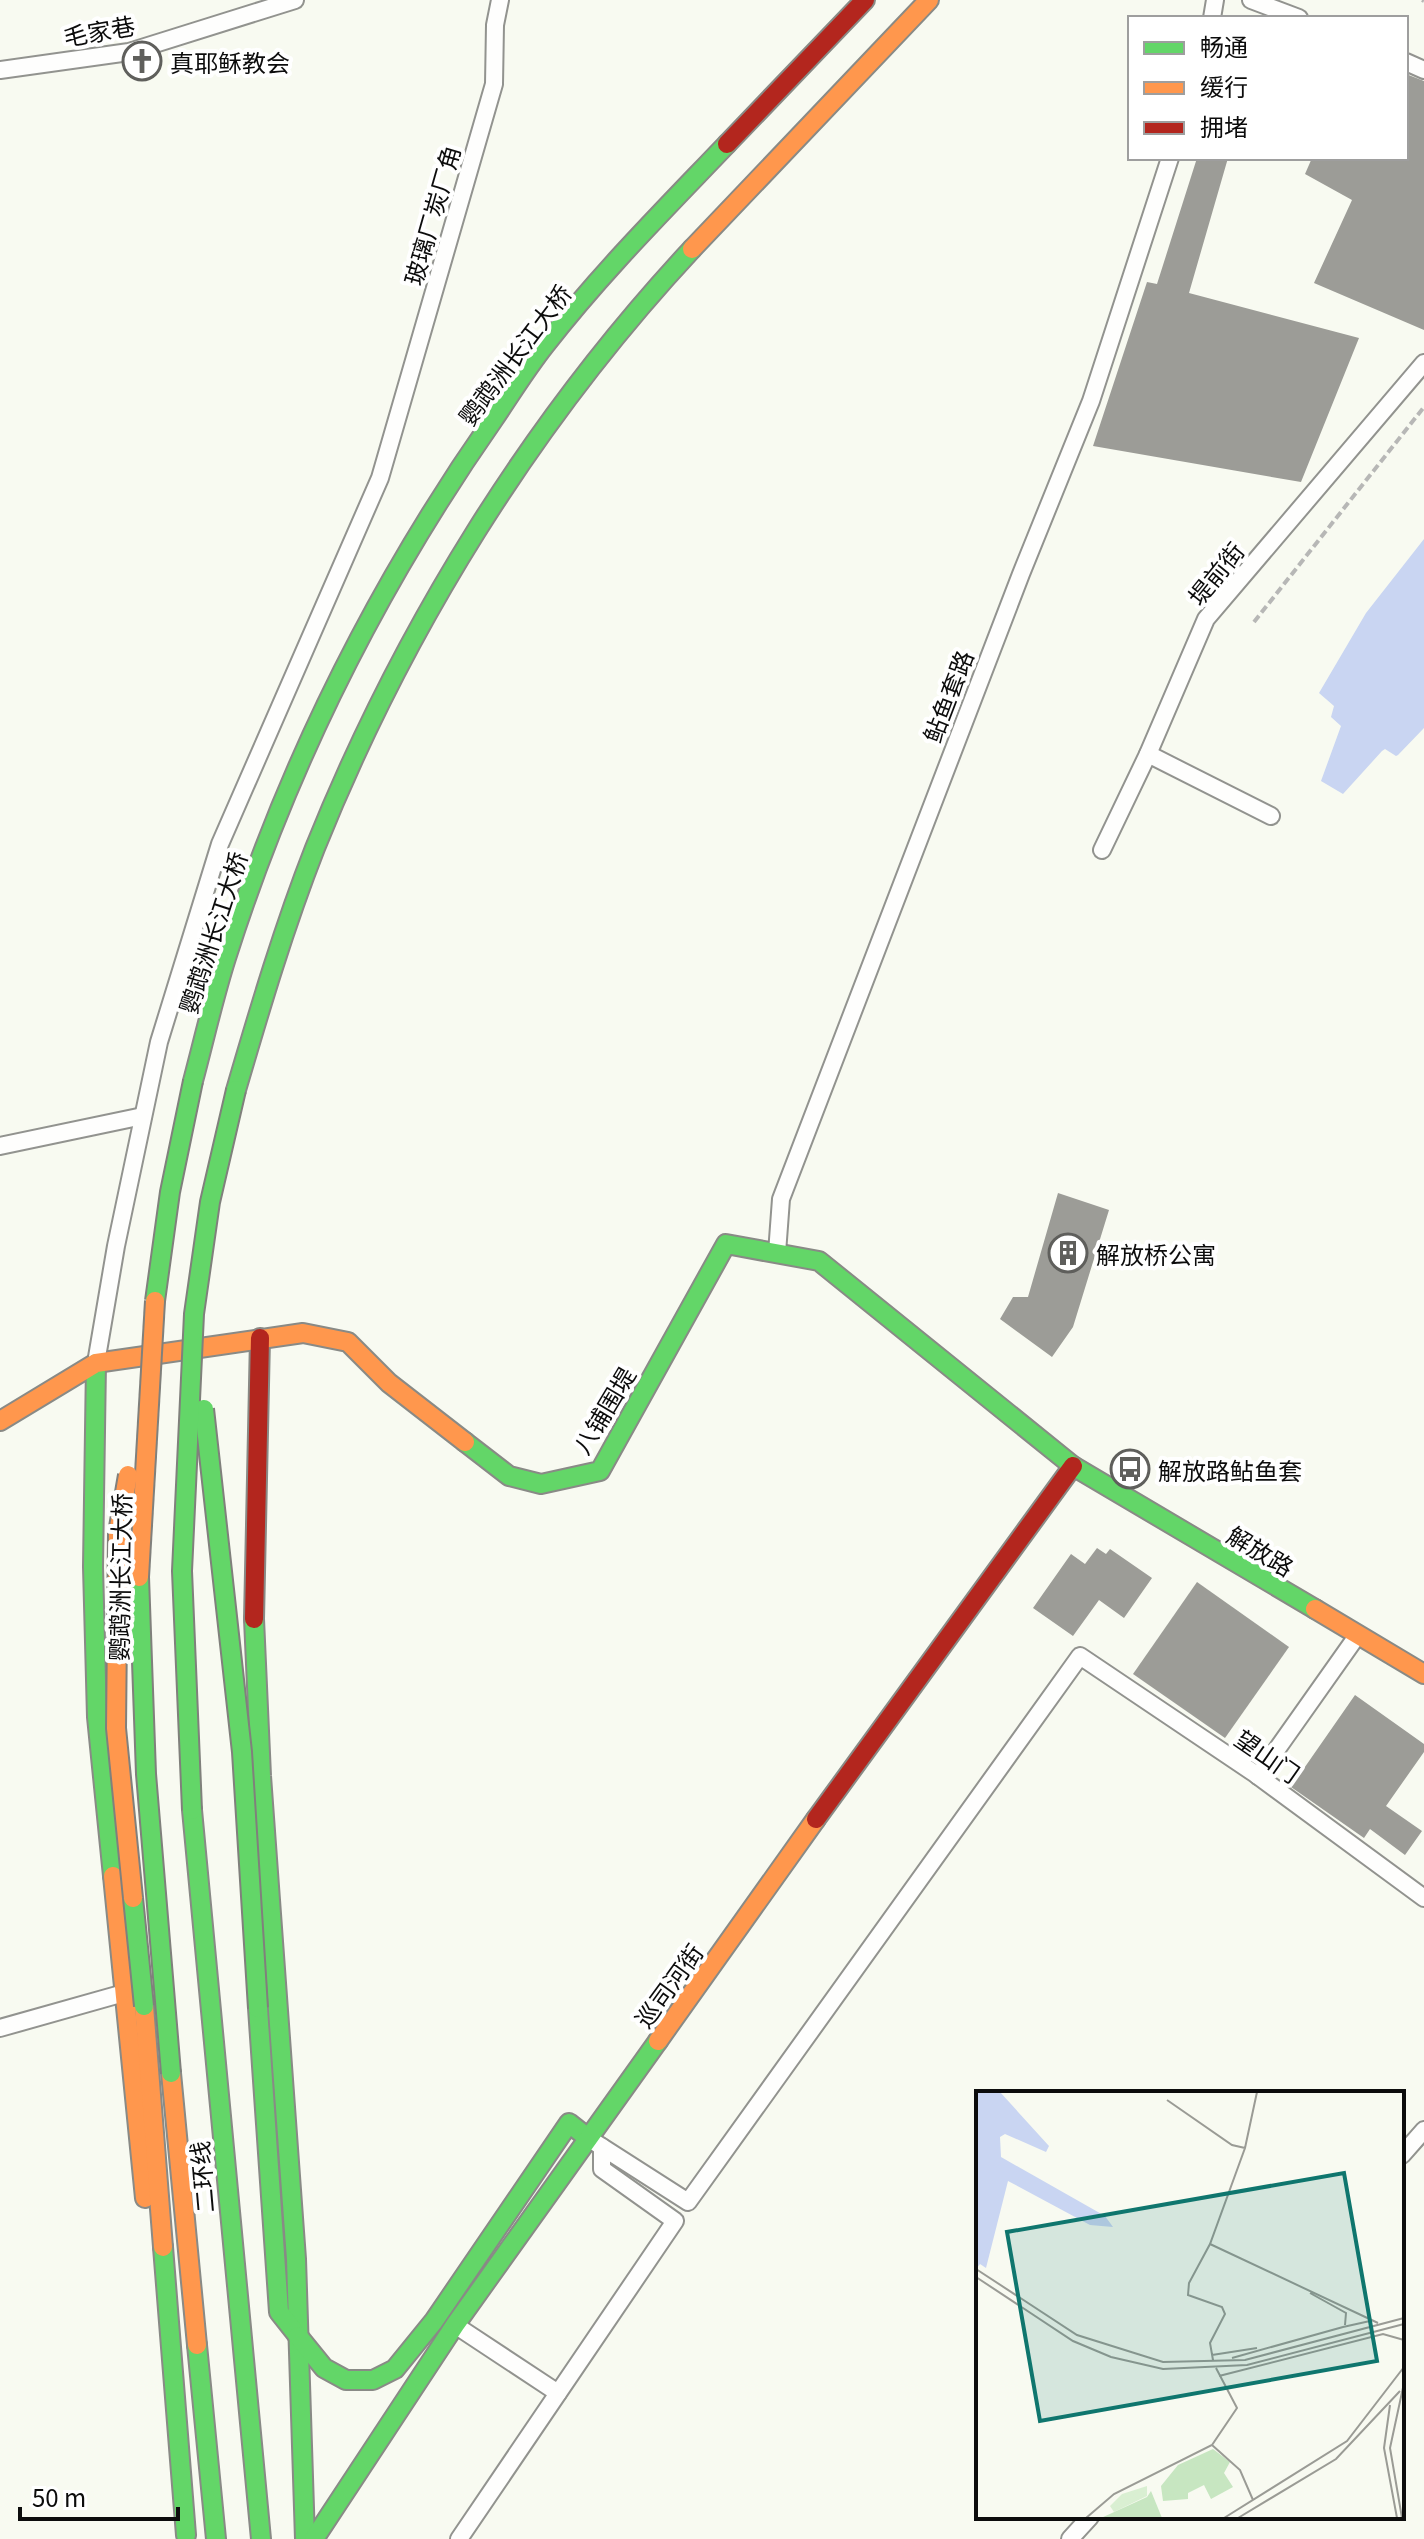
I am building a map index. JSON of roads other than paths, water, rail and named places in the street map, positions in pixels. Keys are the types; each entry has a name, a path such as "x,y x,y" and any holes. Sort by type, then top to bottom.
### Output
{"main road":[{"name":"鹦鹉洲长江大桥","path":"171,2073 146,1774 139,1582 151,1351 170,1192 193,1081 225,960 269,834 321,712 379,599 460,467 545,345 644,231 865,0"},
{"path":"595,2143 569,2123 427,2331 404,2361 388,2375 362,2382 334,2375 324,2368 279,2312 242,1752 194,1314 210,1202 236,1090 270,970 323,830 367,730 425,618 496,502 583,377 678,263 929,0"},
{"name":"八铺围堤","path":"0,1421 96,1363 303,1333 348,1342 389,1383 509,1476 541,1484 565,1480 600,1471 726,1244 819,1261 1073,1466"},
{"name":"二环线","path":"194,1314 182,1571 192,1810 261,2539"},
{"path":"260,1338 261,1406 254,1626 279,2038 295,2220 305,2539"},
{"path":"151,1351 118,1533 116,1728 144,2006 187,2537"},
{"path":"96,1363 93,1567 97,1717 171,2471 187,2537"},
{"name":"解放路","path":"1073,1466 1424,1674"},
{"name":"巡司河街","path":"314,2539 455,2325 595,2143 868,1746 1073,1466"},
{"name":"二环线","path":"171,2073 216,2539"}],"street":[{"name":"毛家巷","path":"0,70 129,52 295,0"},
{"name":"玻璃厂炭厂角","path":"96,1363 116,1246 159,1042 220,844 380,478 494,84 495,25 500,0"},
{"path":"1251,0 1294,16"},
{"name":"鲇鱼套路","path":"777,1253 781,1199 1009,603 1091,401 1169,160"},
{"name":"堤前街","path":"1102,850 1148,754 1206,619 1424,363"},
{"path":"1148,754 1271,816"},
{"path":"0,1146 143,1116"},
{"path":"1258,1776 1357,1636"},
{"name":"望山门","path":"595,2143 688,2202 1080,1656 1258,1776 1424,1898"},
{"path":"0,2028 124,1993"},
{"path":"1404,2153 1424,2130"},
{"path":"459,2539 675,2221 602,2169 595,2143"},
{"path":"455,2325 558,2393"},
{"path":"1070,2539 1088,2519"}],"water":[{"path":"1424,539 1424,728 1398,755 1385,749 1382,751 1343,794 1321,781 1341,726 1331,717 1334,706 1319,693 1366,613"}],"place":[{"name":"真耶稣教会","path":"142,61"},
{"name":"解放桥公寓","path":"1068,1253"},
{"name":"解放路鲇鱼套","path":"1130,1469"}]}
